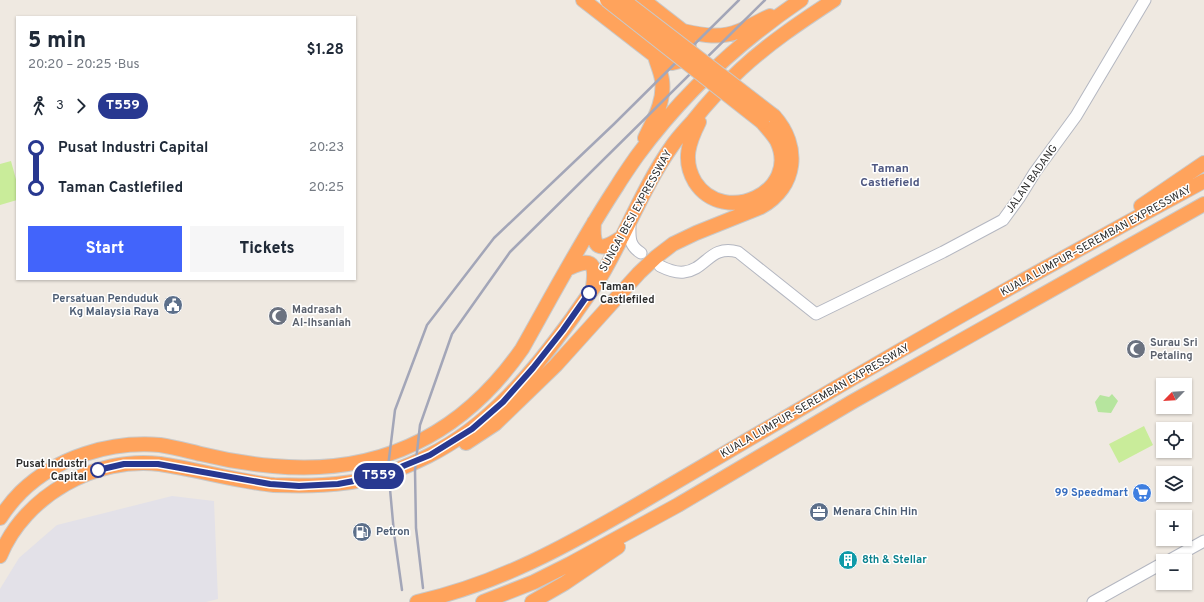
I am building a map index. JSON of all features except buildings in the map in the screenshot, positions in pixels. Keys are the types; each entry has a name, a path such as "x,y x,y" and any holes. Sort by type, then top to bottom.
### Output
{"highway":[{"path":"583,0 663,62 672,63 680,61 686,55 689,47 688,38 683,31 643,0"},
{"path":"430,455 449,454 495,424 556,365 656,256 673,244 696,233 761,207 772,200 785,183 791,166 792,157 789,139 784,130 607,0"},
{"path":"623,0 768,119 780,150 780,167 779,174 770,188 758,197 746,201 725,203 711,198 698,187 690,173 687,155 691,138 712,98"},
{"name":"SUNGAI BESI EXPRESSWAY","path":"0,518 21,492 40,476 58,465 80,455 113,447 161,445 232,461 274,466 329,467 356,463 379,457 406,448 433,434 456,419 490,389 510,366 522,349 594,221 637,156 673,112 719,65 744,43 787,9 801,0"},
{"name":"SUNGAI BESI EXPRESSWAY","path":"0,556 10,536 20,522 51,492 89,473 107,468 124,464 158,464 270,484 299,486 338,484 375,477 403,467 430,455 472,429 503,402 533,368 563,330 603,272 661,164 673,145 712,98 743,67 788,31 834,0"},
{"path":"683,31 711,36 725,35 740,31 787,9"},
{"path":"637,156 660,106 662,95 662,80 655,56"},
{"path":"1094,240 1109,227 1204,164"},
{"path":"1171,199 1204,174"},
{"name":"KUALA LUMPUR–SEREMBAN EXPRESSWAY","path":"417,602 491,580 542,558 596,529 864,371 1094,240 1204,180"},
{"name":"KUALA LUMPUR–SEREMBAN EXPRESSWAY","path":"483,602 534,582 678,505 852,402 1204,204"},
{"path":"594,221 593,235 599,246 608,246 622,237"},
{"path":"567,269 584,262 588,262 594,270 593,288"},
{"path":"532,602 571,579 678,505"}],"street":[{"name":"JALAN BADANG","path":"660,266 674,272 686,272 696,268 720,251 729,250 738,252 816,314 937,255 1003,220 1035,172 1076,116 1145,0"},
{"path":"612,256 622,252 638,251 630,238 630,222"},
{"path":"1181,554 1204,541"},
{"path":"1093,602 1156,568"}],"shaded area":[{"path":"172,496 214,501 218,599 206,602 0,602 0,589 19,558 57,525"}],"green space":[{"path":"11,161 16,179 16,200 0,205 0,164"},
{"path":"1112,394 1118,401 1111,413 1098,412 1095,402 1100,395 1109,397"},
{"path":"1144,426 1153,445 1119,463 1109,444"}],"railway":[{"path":"402,590 394,533 388,467 395,410 427,325 494,238 614,124 739,0"},
{"path":"423,588 416,528 415,470 420,425 452,334 510,252 765,0"}],"bus line":[{"name":"T559","path":"98,470 124,464 158,464 270,484 299,486 338,484 357,481 375,477 403,467 430,455 472,429 503,402 533,368 563,330 589,293"}],"place":[{"name":"Taman Castlefiled","path":"589,293"},
{"name":"Persatuan Penduduk Kg Malaysia Raya","path":"173,305"},
{"name":"Madrasah Al-Ihsaniah","path":"278,316"},
{"name":"Surau Sri Petaling","path":"1136,349"},
{"name":"Pusat Industri Capital","path":"98,470"},
{"name":"99 Speedmart","path":"1142,493"},
{"name":"Menara Chin Hin","path":"819,512"},
{"name":"Petron","path":"362,532"},
{"name":"8th & Stellar","path":"848,560"}],"district":[{"name":"Taman Castlefield","path":"890,176"}]}
